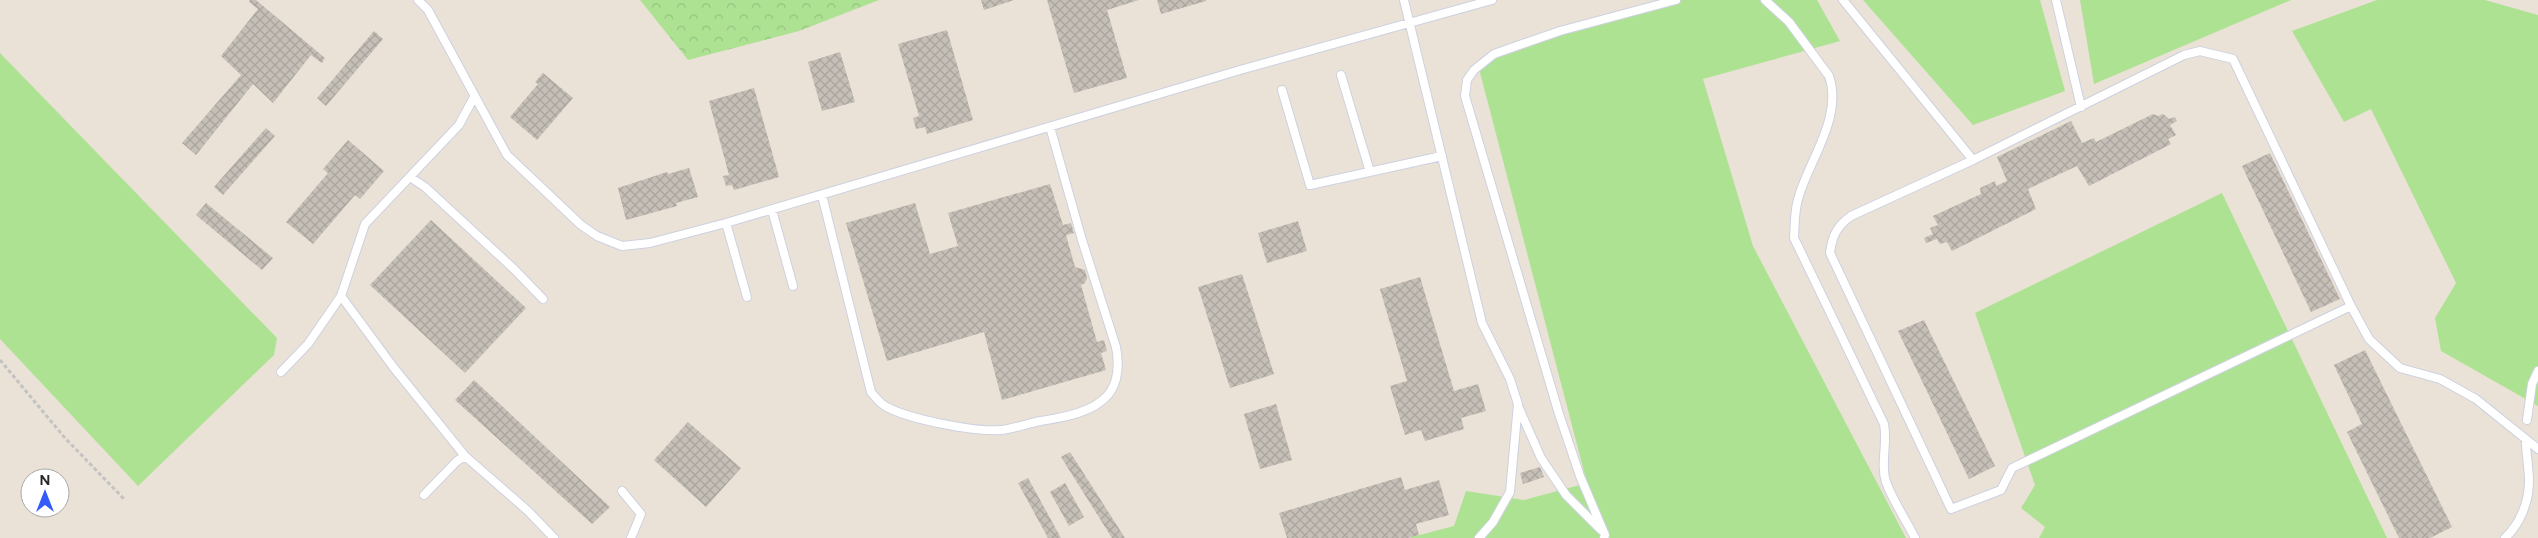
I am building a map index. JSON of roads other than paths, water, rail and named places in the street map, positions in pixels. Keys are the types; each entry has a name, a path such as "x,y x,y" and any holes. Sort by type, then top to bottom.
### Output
{"lane":[{"path":"418,0 428,10 507,155 581,225 598,236 622,246 650,243 772,210 1240,70 1492,0"},
{"path":"1404,0 1482,323 1510,379 1518,404 1541,458 1566,495 1606,537"},
{"path":"1606,537 1580,476 1559,414 1465,96 1467,80 1474,70 1494,54 1560,31 1676,0"},
{"path":"1765,0 1788,22 1829,76 1832,86 1830,116 1799,195 1795,211 1794,238 1884,424 1886,436 1884,466 1886,482 1915,538"},
{"path":"1843,0 1973,160"},
{"path":"2056,0 2081,107"},
{"path":"2351,306 2012,468 2001,490 1952,509 1830,253 1832,238 1840,224 1851,216 1973,160 2184,55 2200,50 2233,59 2351,306 2369,339 2400,368 2440,379 2476,398 2538,449"},
{"path":"1341,75 1370,172"},
{"path":"1282,90 1310,185 1442,156"},
{"path":"281,372 308,344 340,296 365,224 459,125 474,97"},
{"path":"822,195 871,392 884,405 909,416 975,429 1000,430 1070,416 1090,408 1108,394 1115,380 1119,363 1116,347 1082,240 1050,127"},
{"path":"410,177 425,188 514,269 543,299"},
{"path":"772,210 793,286"},
{"path":"726,223 747,297"},
{"path":"340,296 394,368 465,456 528,511 554,538"},
{"path":"2527,420 2532,384 2538,371"},
{"path":"1479,538 1493,522 1510,492 1518,404"},
{"path":"2505,538 2515,528 2524,509 2529,482 2526,442"},
{"path":"424,495 457,461 465,456"},
{"path":"622,491 641,514 631,538"}]}
